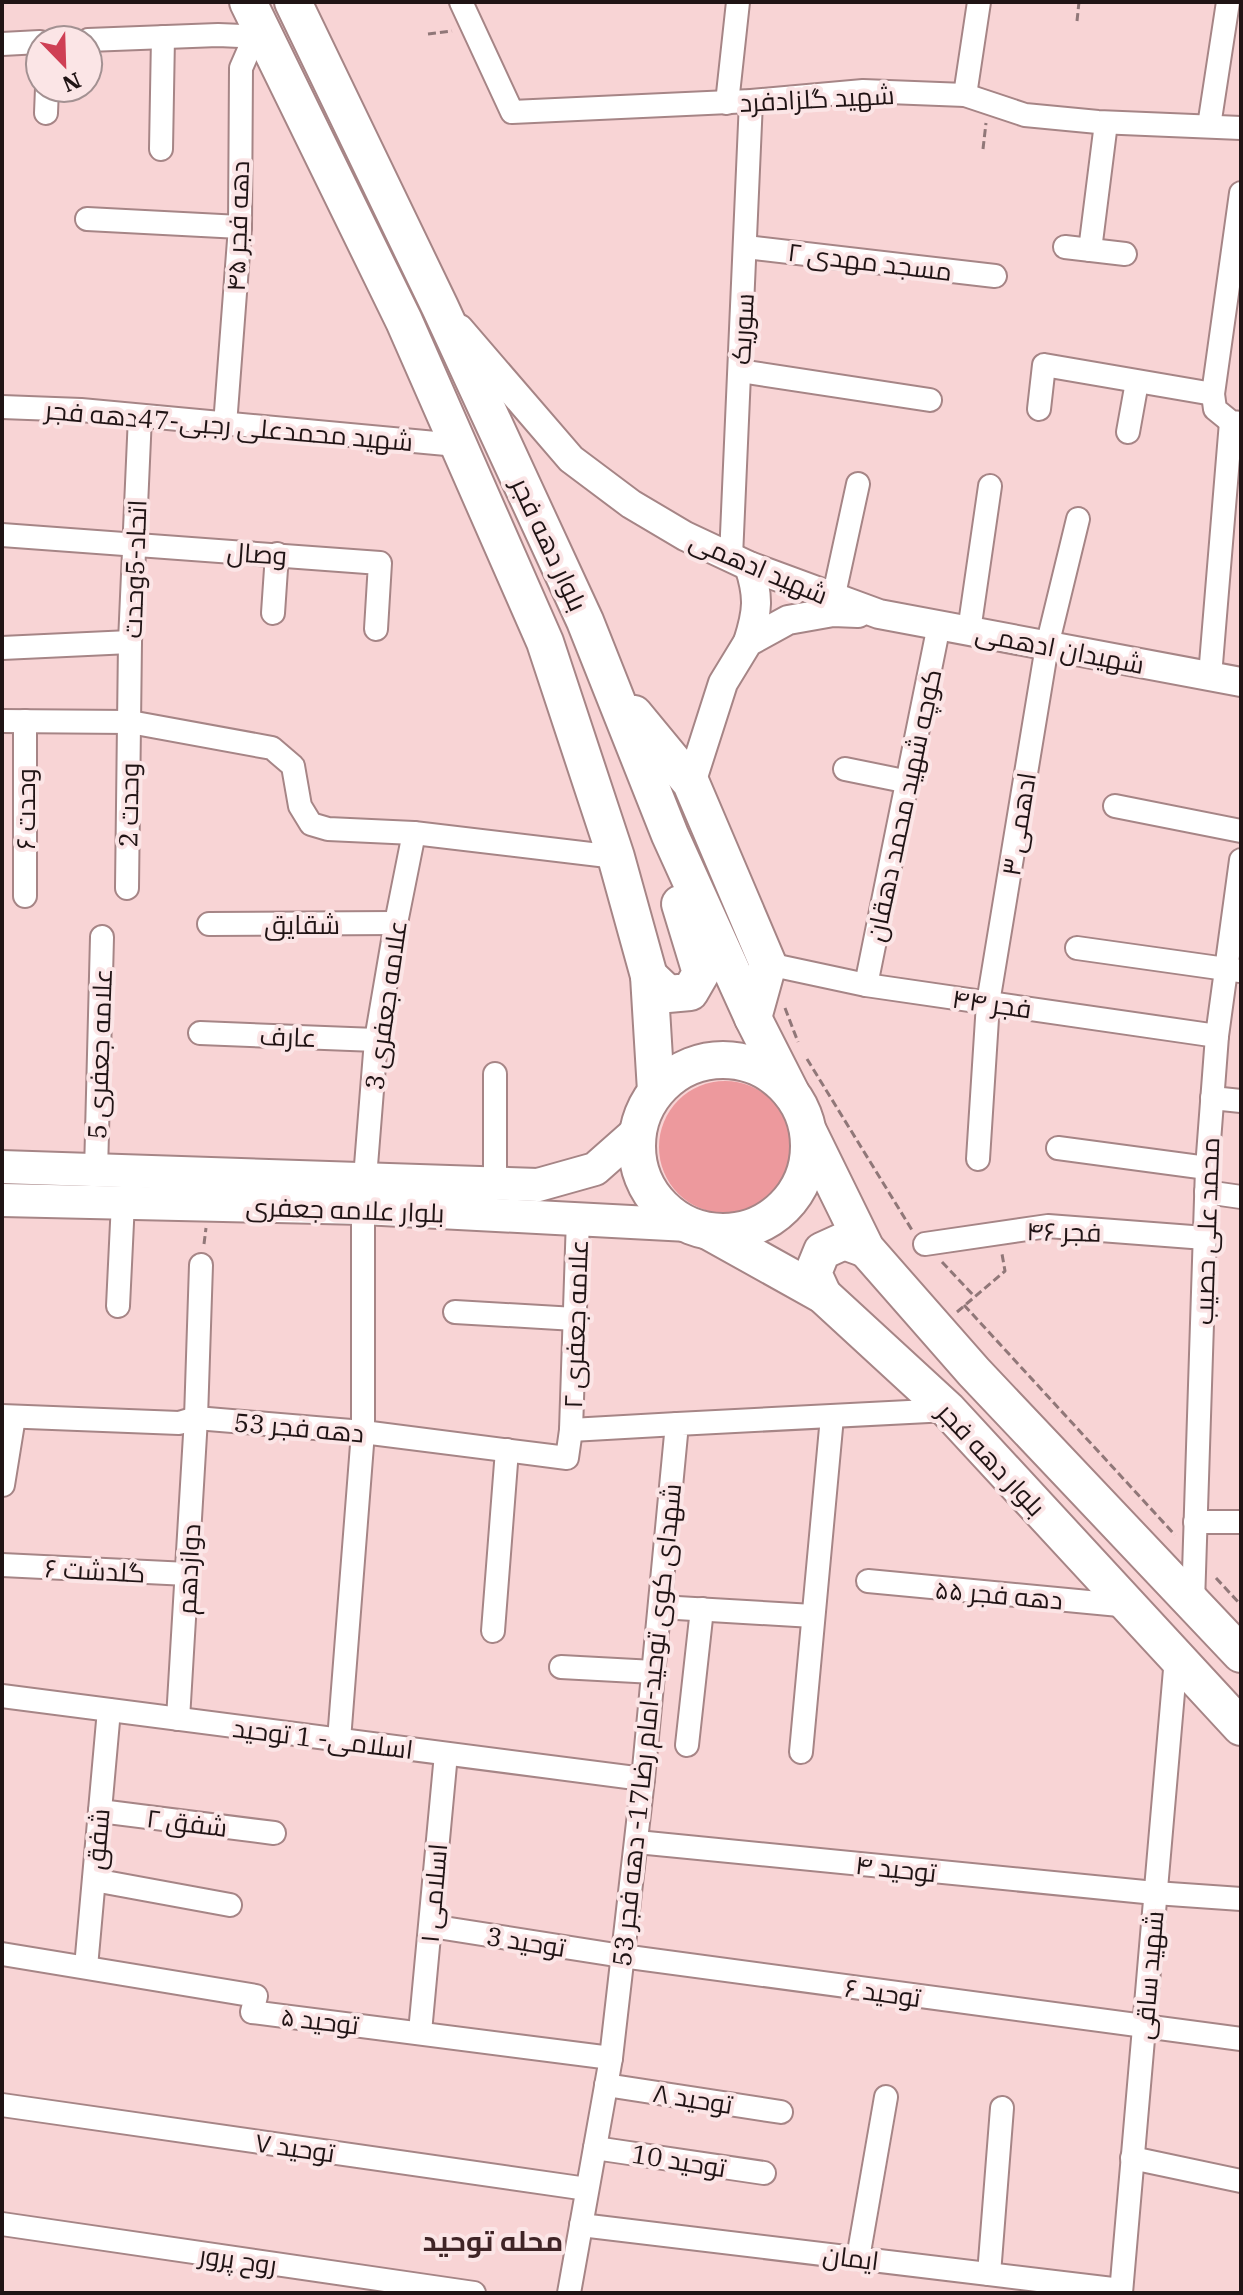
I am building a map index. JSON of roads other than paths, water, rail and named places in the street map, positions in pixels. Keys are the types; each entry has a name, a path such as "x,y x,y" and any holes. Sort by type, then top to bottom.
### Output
{"main road":[{"name":"بلوار دهه فجر","path":"248,2 404,321 545,642 616,857 649,976 656,1091"},
{"name":"بلوار دهه فجر","path":"300,6 585,621 670,835 769,1012 791,1093"},
{"path":"611,687 691,783 768,964 769,1012"},
{"path":"649,976 668,994 690,992 701,973 680,906 670,835"},
{"path":"713,1061 735,1061 775,1077 791,1093 809,1133 809,1156 803,1178 792,1198 775,1215 755,1226 733,1232 699,1229 668,1213 652,1197 641,1177 636,1154 638,1131 644,1110 656,1091 673,1076 692,1066 713,1061"},
{"name":"بلوار علامه جعفری","path":"2,1200 114,1182 209,1204 495,1183 538,1185 595,1169 638,1131"},
{"name":"بلوار دهه فجر","path":"809,1133 866,1249 936,1329 1241,1654"},
{"name":"بلوار علامه جعفری","path":"2,1167 114,1182 364,1193 699,1229"},
{"name":"بلوار دهه فجر","path":"699,1229 823,1295 948,1410 1241,1727"},
{"path":"823,1295 813,1273 822,1251 844,1241 866,1249"}],"street":[{"name":"شهید گلزادفرد","path":"461,2 512,112 727,103 863,91 965,95 1025,115 1106,123 1241,128"},
{"path":"727,103 738,2"},
{"path":"965,95 979,2"},
{"path":"1209,126 1228,2"},
{"path":"161,149 163,37"},
{"path":"104,39 265,37"},
{"name":"دهه فجر ۴۵","path":"225,425 240,227 241,68 248,52 265,37"},
{"path":"2,44 24,43"},
{"name":"سوریک","path":"740,561 740,371 751,101"},
{"path":"46,104 46,113"},
{"path":"1090,250 1106,123"},
{"path":"1210,676 1232,523 1236,423 1215,409 1213,394 1241,193"},
{"path":"87,219 240,227"},
{"name":"مسجد مهدی ۲","path":"746,247 995,276"},
{"path":"1065,247 1125,254"},
{"name":"شهید ادهمی","path":"440,307 571,459 631,504 685,536 740,561 879,614"},
{"path":"1039,409 1044,365 1213,394"},
{"path":"740,371 930,400"},
{"path":"1128,432 1137,382"},
{"name":"شهید محمدعلی رجبی-47دهه فجر","path":"2,407 140,416 457,445"},
{"name":"اتحاد-5وحدت","path":"130,722 130,642 140,416"},
{"path":"833,599 858,484"},
{"path":"969,631 990,486"},
{"name":"ادهمی ۳","path":"978,1159 988,1003 1047,646 1078,519"},
{"name":"وصال","path":"2,535 380,563 376,629"},
{"path":"273,613 277,554"},
{"path":"740,561 757,591 756,617 748,642"},
{"name":"شهید ادهمی","path":"691,783 723,683 748,642 788,620 833,612 879,614"},
{"name":"شهیدان ادهمی","path":"879,614 1241,682"},
{"name":"کوچه شهید محمد دهقان","path":"866,985 939,625"},
{"path":"2,648 130,642"},
{"path":"2,721 130,722 272,748 293,766 300,806 311,824 328,829 414,833 616,857"},
{"name":"وحدت ۶","path":"25,721 25,896"},
{"name":"وحدت 2","path":"127,888 130,722"},
{"path":"845,769 909,782"},
{"path":"1115,806 1241,831"},
{"name":"علامه جعفری 3","path":"339,1740 363,1432 364,1193 376,1040 414,833"},
{"name":"محمد علی حصیب","path":"1193,1603 1207,1168 1217,1036 1234,970 1240,868"},
{"name":"شقایق","path":"209,924 396,923"},
{"name":"علامه جعفری 5","path":"102,937 118,1306"},
{"path":"1077,948 1234,970"},
{"name":"فجر ۴۴","path":"768,964 866,985 1217,1036"},
{"name":"عارف","path":"200,1033 376,1040"},
{"path":"495,1074 495,1183"},
{"path":"1212,1098 1241,1101"},
{"path":"1058,1148 1207,1168"},
{"path":"1206,1192 1241,1197"},
{"name":"علامه جعفری ۲","path":"571,1430 578,1218"},
{"name":"فجر ۴۶","path":"925,1244 1048,1226 1205,1238"},
{"name":"دوازدهم","path":"178,1719 196,1418 201,1265"},
{"path":"455,1312 575,1319"},
{"path":"571,1430 948,1410"},
{"path":"3,1485 8,1417"},
{"name":"دهه فجر 53","path":"8,1417 179,1423 196,1418 363,1432 567,1458 571,1430"},
{"path":"801,1752 832,1417"},
{"name":"شهدای کوی توحید-امام رضا17- دهه فجر 53","path":"569,2293 611,2058 637,1842 677,1424"},
{"path":"493,1631 507,1450"},
{"path":"1195,1522 1241,1522"},
{"name":"گلدشت ۶","path":"2,1565 188,1574"},
{"name":"دهه فجر ۵۵","path":"868,1581 1130,1606"},
{"path":"660,1607 813,1616"},
{"path":"687,1745 702,1609"},
{"name":"شهید ساقی","path":"1121,2292 1176,1658"},
{"path":"561,1667 654,1672"},
{"name":"اسلامی- 1 توحید","path":"2,1697 643,1779"},
{"name":"شفق","path":"86,1967 109,1710"},
{"name":"اسلامی ۱","path":"420,2032 446,1754"},
{"name":"شفق ۲","path":"100,1811 274,1833"},
{"name":"توحید ۴","path":"637,1842 1241,1899"},
{"path":"94,1880 230,1905"},
{"name":"توحید 3","path":"431,1926 622,1956"},
{"name":"توحید ۵","path":"2,1954 256,1996 252,2012 611,2058"},
{"name":"توحید ۶","path":"622,1956 1241,2039"},
{"name":"توحید ۸","path":"606,2085 781,2112"},
{"path":"858,2258 886,2097"},
{"name":"توحید ۷","path":"2,2105 587,2189"},
{"path":"989,2274 1002,2108"},
{"name":"توحید 10","path":"595,2148 764,2173"},
{"path":"1132,2158 1241,2181"},
{"name":"روح پرور","path":"2,2224 474,2293"},
{"name":"ایمان","path":"581,2225 1121,2292"}],"district":[{"name":"محله توحید","path":"493,2240"}]}
